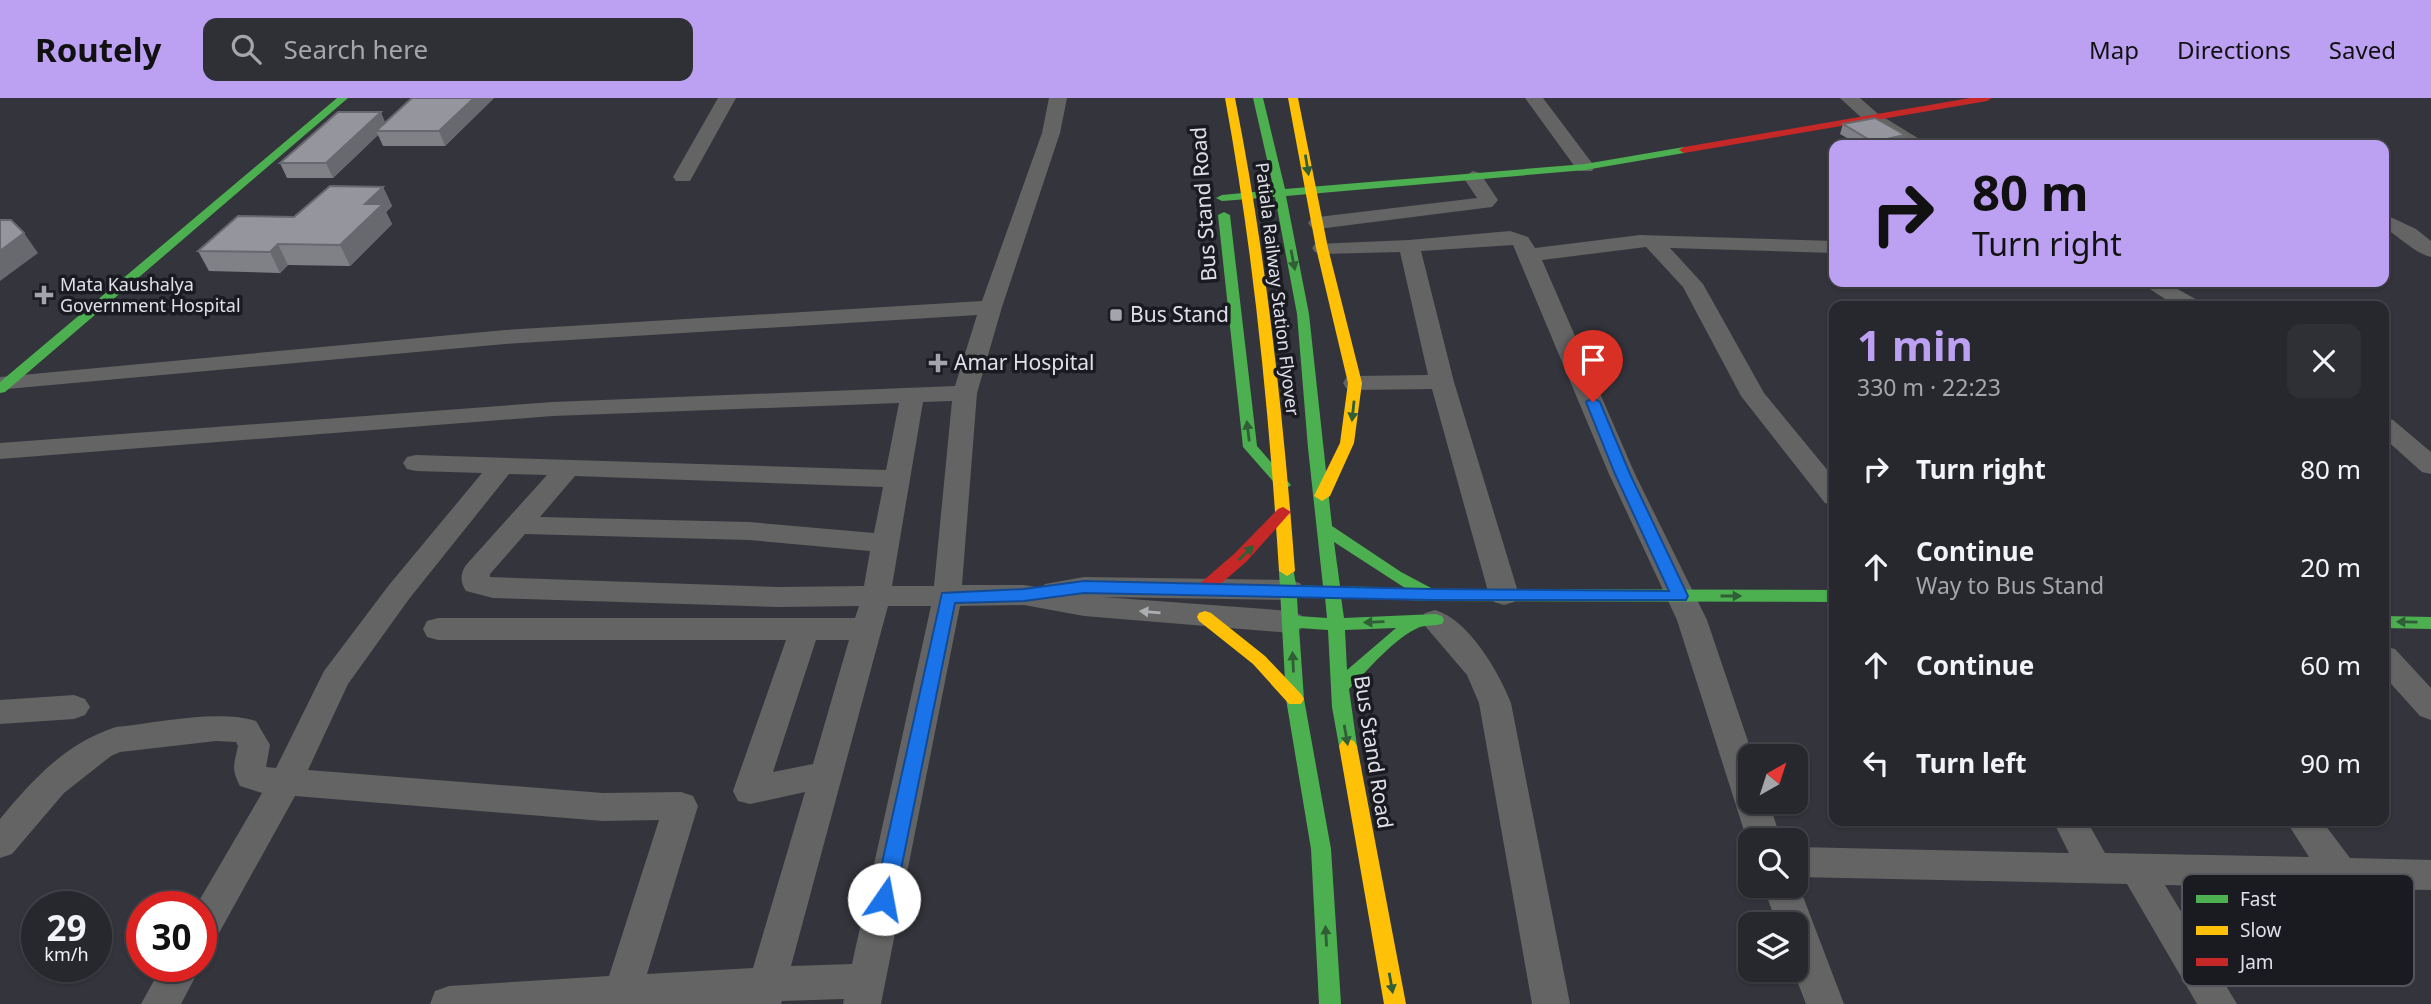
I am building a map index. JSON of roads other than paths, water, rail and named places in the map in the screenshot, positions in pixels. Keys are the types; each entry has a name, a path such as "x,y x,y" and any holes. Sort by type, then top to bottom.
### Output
{"main road":[{"path":"4,386 343,98"},
{"name":"Bus Stand Road","path":"1216,98 1220,136"},
{"name":"Patiala Railway Station Flyover","path":"1230,98 1264,312 1277,448 1284,485"},
{"name":"Patiala Railway Station Flyover","path":"1258,98 1272,146 1303,314 1322,496"},
{"path":"1293,98 1300,121 1322,248 1355,383 1348,443 1322,496"},
{"path":"1311,192 1585,167 1987,98"},
{"name":"Bus Stand Road","path":"1284,485 1250,447 1222,192 1311,192"},
{"path":"1284,485 1283,512 1295,699 1321,849 1330,1004"},
{"name":"Bus Stand Road","path":"1322,496 1336,624 1341,707 1395,1004"},
{"path":"1283,512 1204,603 1295,699"},
{"path":"1326,529 1395,576 1435,614"},
{"path":"1290,590 1332,590 1435,614"},
{"path":"1291,622 1336,624 1435,614 1504,595 1689,614 1829,597"},
{"path":"1340,687 1387,642 1435,614"},
{"path":"2389,622 2431,623"}],"street":[{"path":"683,177 727,98"},
{"path":"449,1004 622,994 865,992 947,597 965,393 991,307 1051,133 1058,98"},
{"path":"1534,98 1585,167"},
{"path":"1849,98 1871,117 1911,140"},
{"path":"1318,223 1485,203 1488,200 1486,195 1474,177"},
{"path":"2389,223 2409,233 2431,251"},
{"path":"1322,248 1409,246 1514,237 1521,241 1622,474 1689,614 1738,760"},
{"path":"1529,255 1651,241 1829,247"},
{"path":"1651,241 1692,284 1754,396 1824,468"},
{"path":"1409,246 1442,382 1504,595"},
{"path":"2159,287 2182,301"},
{"path":"4,386 505,337 991,307"},
{"path":"1355,383 1442,382"},
{"path":"0,451 553,409 965,393"},
{"path":"765,994 876,597 912,397"},
{"path":"2389,429 2431,466"},
{"path":"416,463 898,479"},
{"path":"217,903 286,781 335,679 352,653 503,466"},
{"path":"568,468 476,572 476,584 507,589 778,597 1024,595 1084,606 1204,603 1290,590"},
{"path":"518,525 749,531 886,542"},
{"path":"1204,603 1291,622"},
{"path":"1435,614 1486,677 1494,703 1550,1004"},
{"path":"438,629 866,629"},
{"path":"805,629 750,791 825,774"},
{"path":"2389,662 2431,708"},
{"path":"0,712 74,707"},
{"path":"0,844 14,808 104,744 216,729 245,730 251,737 254,745 249,770 252,777 603,807 681,806 622,994"},
{"path":"2073,826 2094,867"},
{"path":"2307,826 2340,873"},
{"path":"1808,862 2386,874"},
{"path":"2136,868 2182,944"},
{"path":"1808,959 1825,1004"},
{"path":"160,1004 173,982"},
{"path":"2207,986 2218,1004"}],"place":[{"name":"Mata Kaushalya Government Hospital","path":"44,295"},
{"name":"Bus Stand","path":"1116,315"},
{"name":"Amar Hospital","path":"938,363"}]}
